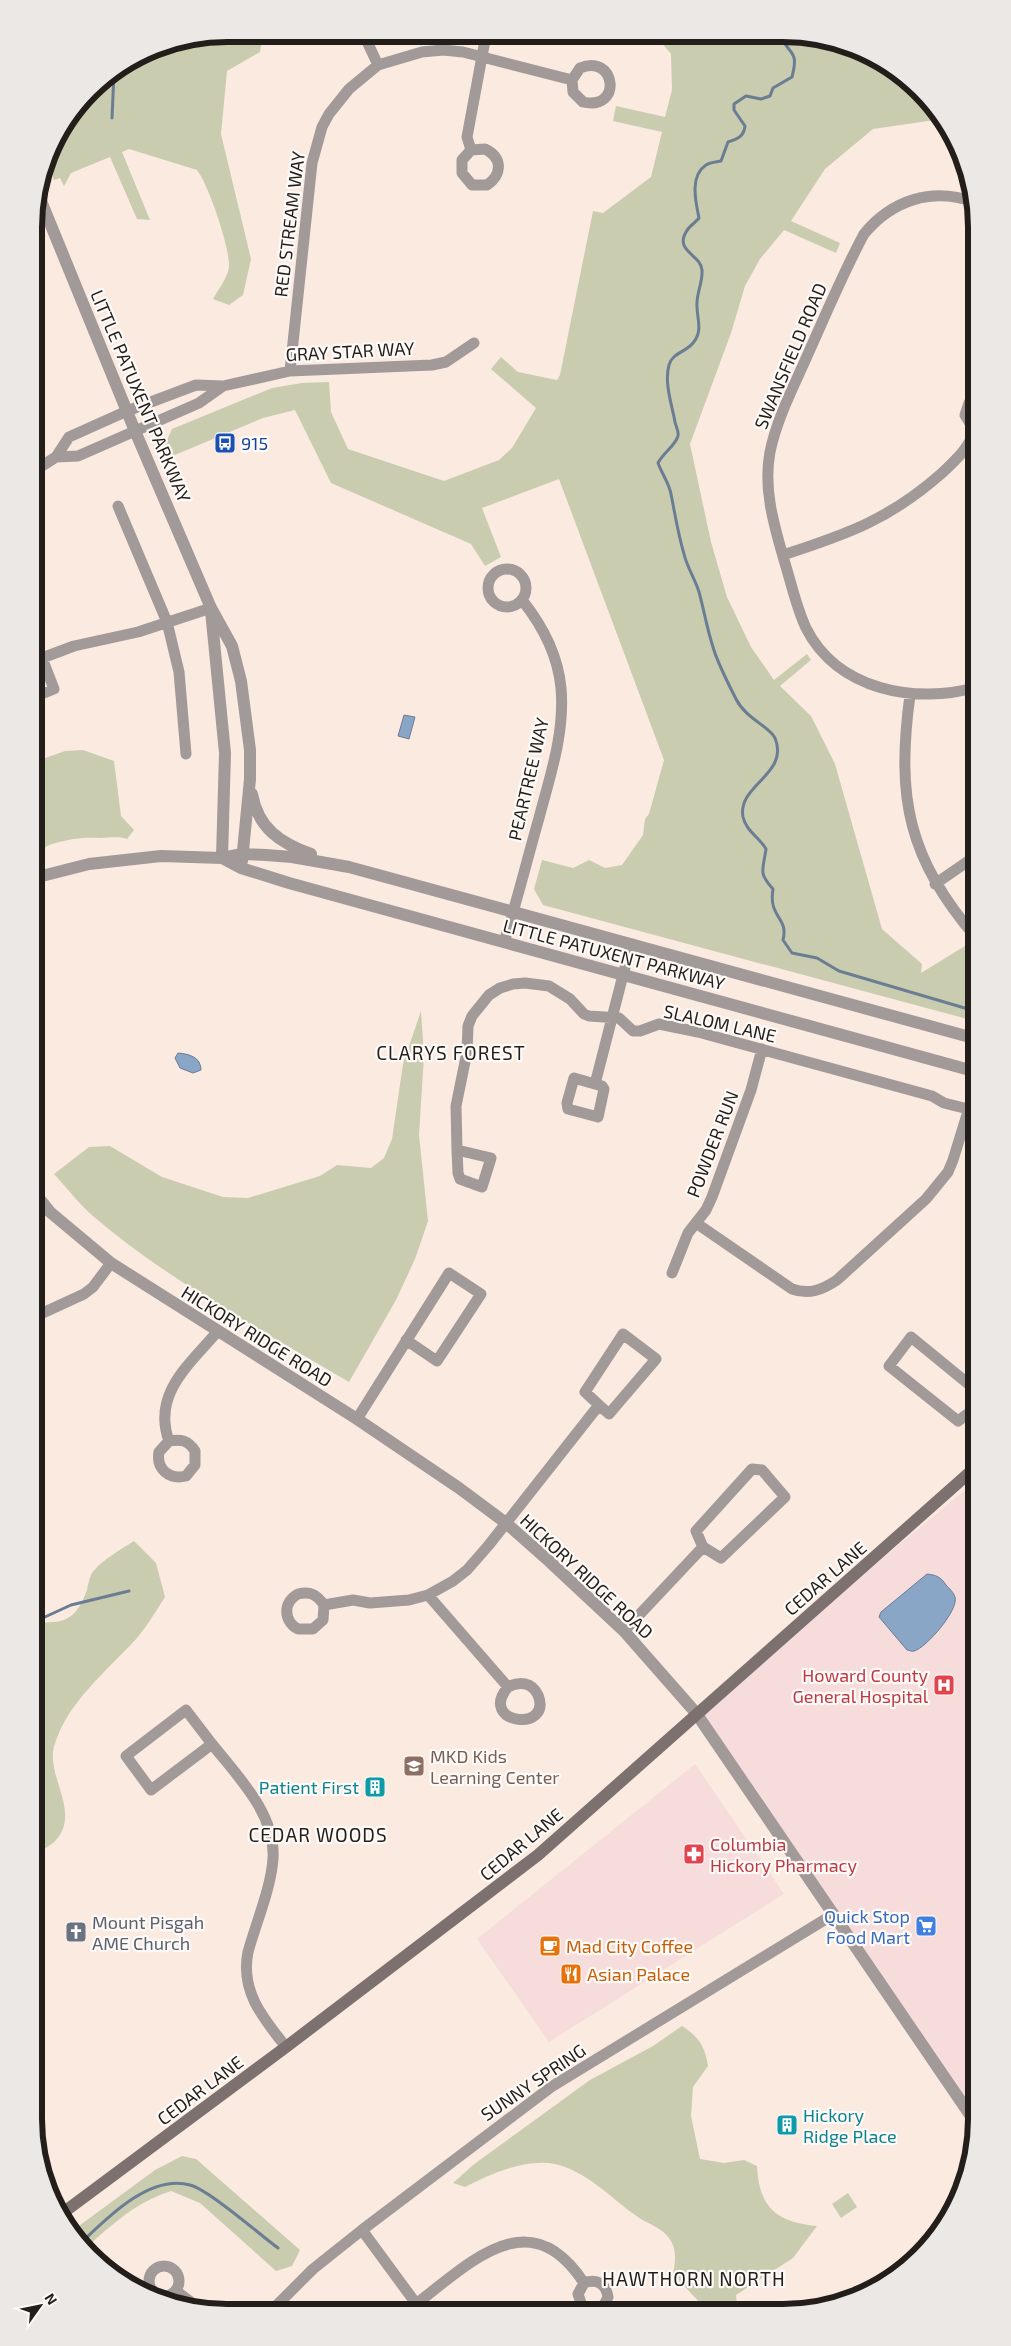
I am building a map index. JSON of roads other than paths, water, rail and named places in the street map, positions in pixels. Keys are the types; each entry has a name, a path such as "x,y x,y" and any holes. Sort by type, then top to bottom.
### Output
{"main road":[{"name":"CEDAR LANE","path":"67,2210 286,2047 531,1860 968,1474"}],"street":[{"path":"367,42 378,65"},
{"path":"471,150 467,137 468,123 485,42"},
{"name":"RED STREAM WAY","path":"290,371 315,146 322,127 338,102 360,78 378,65 422,52 450,51 482,57 572,80"},
{"name":"SWANSFIELD ROAD","path":"966,200 943,195 912,199 886,212 864,234 774,435 769,455 768,494 783,555 806,628 825,655 839,667 875,686 910,695 954,693 968,689"},
{"name":"LITTLE PATUXENT PARKWAY","path":"44,208 135,431 211,608 232,646 241,681 247,721 250,779 241,868"},
{"name":"GRAY STAR WAY","path":"56,457 69,437 127,411 196,385 223,386 290,371 432,365 446,362 474,343"},
{"name":"GRAY STAR WAY","path":"56,457 78,456 200,403 223,386"},
{"path":"968,406 965,415 968,421"},
{"path":"783,555 860,529 903,504 947,468 968,445"},
{"path":"42,466 56,457"},
{"path":"118,506 167,622 178,672 186,754"},
{"name":"PEARTREE WAY","path":"504,942 556,752 562,709 557,664 535,615 522,600"},
{"path":"42,658 74,646 130,634 211,608"},
{"name":"LITTLE PATUXENT PARKWAY","path":"211,608 225,753 222,858"},
{"path":"42,667 54,689 42,694"},
{"path":"910,695 904,748 907,801 918,845 935,884 968,928"},
{"path":"250,779 254,807 272,834 292,848 348,867"},
{"name":"LITTLE PATUXENT PARKWAY","path":"42,876 89,864 161,856 222,858 242,854 292,857 348,867 514,911 968,1037"},
{"name":"LITTLE PATUXENT PARKWAY","path":"222,858 241,868 968,1070"},
{"path":"935,884 968,861"},
{"path":"595,1084 631,944"},
{"path":"457,1150 456,1106 467,1052 468,1026 472,1016 489,996 500,988 513,984 537,984 561,992 584,1014 589,1016 612,1016"},
{"name":"SLALOM LANE","path":"612,1016 619,1018 634,1031 640,1031 659,1024 762,1049 932,1096 944,1104 968,1109"},
{"name":"POWDER RUN","path":"672,1273 682,1244 706,1210 712,1197 751,1090 762,1049"},
{"path":"696,1222 783,1285 801,1292 818,1290 837,1280 926,1199 938,1185 948,1172 953,1160 968,1109"},
{"name":"HICKORY RIDGE ROAD","path":"42,1202 50,1212 111,1263 217,1332 357,1419 459,1488 506,1523 586,1594 624,1631 696,1713 968,2113"},
{"path":"42,1313 84,1294 93,1287 111,1263"},
{"path":"357,1419 406,1340 449,1274 481,1294 437,1361 406,1340"},
{"path":"169,1441 164,1426 166,1400 170,1390 217,1332"},
{"path":"623,1334 656,1359 609,1414 599,1405 585,1392 623,1334"},
{"path":"968,1384 911,1337 888,1366 958,1421 968,1414"},
{"path":"324,1605 353,1600 390,1602 428,1594 467,1570 599,1405"},
{"path":"752,1469 762,1470 786,1497 720,1558 703,1548 696,1531 752,1469"},
{"path":"624,1631 703,1548"},
{"path":"428,1594 508,1687"},
{"path":"212,1744 151,1790 126,1756 186,1710 250,1793 267,1822 271,1834 273,1859 248,1952 246,1971 250,1995 261,2014 286,2047"},
{"name":"SUNNY SPRING","path":"278,2304 313,2269 362,2230 551,2087 834,1914"},
{"path":"362,2230 416,2304"},
{"path":"422,2304 489,2250 512,2243 541,2246 554,2252 576,2271 584,2283"},
{"path":"176,2290 187,2299"}],"water":[{"path":"404,715 415,717 409,739 398,736"},
{"path":"178,1053 190,1055 197,1059 201,1070 193,1073 180,1068 175,1058"},
{"path":"927,1574 942,1580 954,1594 955,1603 947,1619 933,1636 919,1648 911,1651 907,1650 879,1617 881,1612"}],"waterway":[{"path":"784,42 794,57 792,77 773,88 770,96 761,99 746,96 734,104 734,110 745,126 742,135 728,142 721,161 706,165 697,176 695,190 699,218 688,229 683,242 702,270 697,303 699,328 693,343 676,355 669,365 667,379 678,436 658,463 670,490 685,559 699,592 711,640 720,666 740,706 775,738 778,750 775,761 770,770 748,796 743,806 743,817 747,826 766,849 763,875 773,889 773,906 783,926 783,940 792,953 817,958 839,971 968,1009"},
{"path":"112,118 114,82"},
{"path":"42,1618 71,1605 129,1591"},
{"path":"86,2238 131,2200 160,2186 175,2183 190,2185 209,2195 278,2248"}],"place":[{"name":"915","path":"225,443"},
{"name":"Howard County General Hospital","path":"944,1685"},
{"name":"MKD Kids Learning Center","path":"414,1766"},
{"name":"Patient First","path":"375,1787"},
{"name":"Columbia Hickory Pharmacy","path":"694,1854"},
{"name":"Quick Stop Food Mart","path":"926,1926"},
{"name":"Mount Pisgah AME Church","path":"76,1932"},
{"name":"Mad City Coffee","path":"550,1946"},
{"name":"Asian Palace","path":"571,1974"},
{"name":"Hickory Ridge Place","path":"787,2125"}],"district":[{"name":"CLARYS FOREST","path":"451,1052"},
{"name":"CEDAR WOODS","path":"318,1834"},
{"name":"HAWTHORN NORTH","path":"694,2278"}]}
